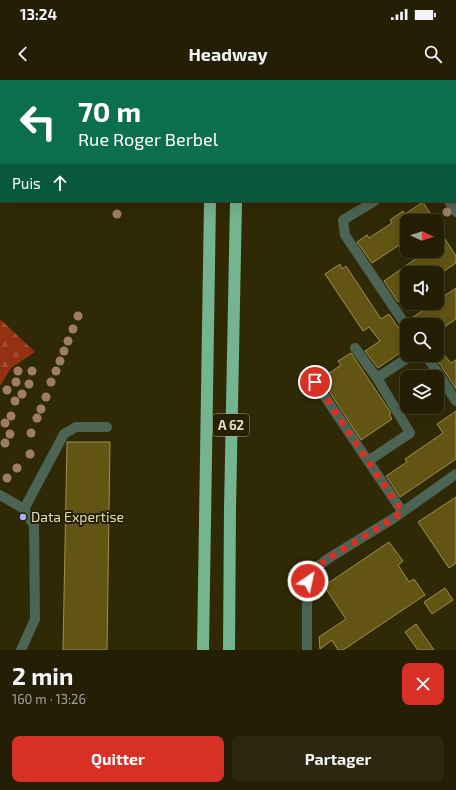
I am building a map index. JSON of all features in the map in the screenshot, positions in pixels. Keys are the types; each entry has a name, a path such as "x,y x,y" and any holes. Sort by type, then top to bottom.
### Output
{"highway":[{"name":"A 62","path":"202,650 210,202"},
{"name":"A 62","path":"229,650 236,202"}],"street":[{"path":"373,202 343,220 345,235 401,318"},
{"path":"450,202 456,212"},
{"path":"354,348 377,378 410,433 368,460"},
{"path":"377,378 401,362"},
{"path":"431,362 456,401"},
{"path":"315,382 402,512"},
{"path":"24,509 64,434 76,427 107,427"},
{"path":"307,650 307,606 310,572 329,558 394,518 456,474"},
{"path":"0,495 24,509 34,525 35,619 21,650"}],"green space":[{"path":"0,319 35,352 11,368 0,386"}],"building":[{"path":"423,202 431,214 405,214"},
{"path":"403,211 405,214 400,214 400,245 372,263 357,242 367,235 369,238 392,223 390,220"},
{"path":"444,240 456,256 456,263 444,271 444,266 406,266 417,258 444,258"},
{"path":"340,264 342,269 346,266 381,319 389,314 400,330 400,353 378,368 365,351 380,341 369,327 363,331 325,274"},
{"path":"400,270 400,301 398,302 384,281"},
{"path":"456,288 456,319 444,327 444,318 412,318 424,310 444,310 444,296"},
{"path":"351,353 391,413 389,414 392,419 361,440 321,379 341,365 338,361"},
{"path":"444,355 451,363 456,360 456,389 444,370 439,362 444,362"},
{"path":"456,411 456,459 400,497 386,476 407,462 405,459 443,433 437,424"},
{"path":"67,442 110,442 107,650 63,650"},
{"path":"456,497 456,563 449,568 418,522"},
{"path":"389,542 403,561 398,565 409,582 414,579 425,595 343,650 338,650 332,640 320,649 319,637 346,619 324,586"},
{"path":"445,588 453,600 432,614 424,602"},
{"path":"416,624 434,650 418,650 405,632"}],"place":[{"name":"Data Expertise","path":"23,517"}],"route":[{"path":"308,581 310,572 329,558 402,512 315,382"}]}
